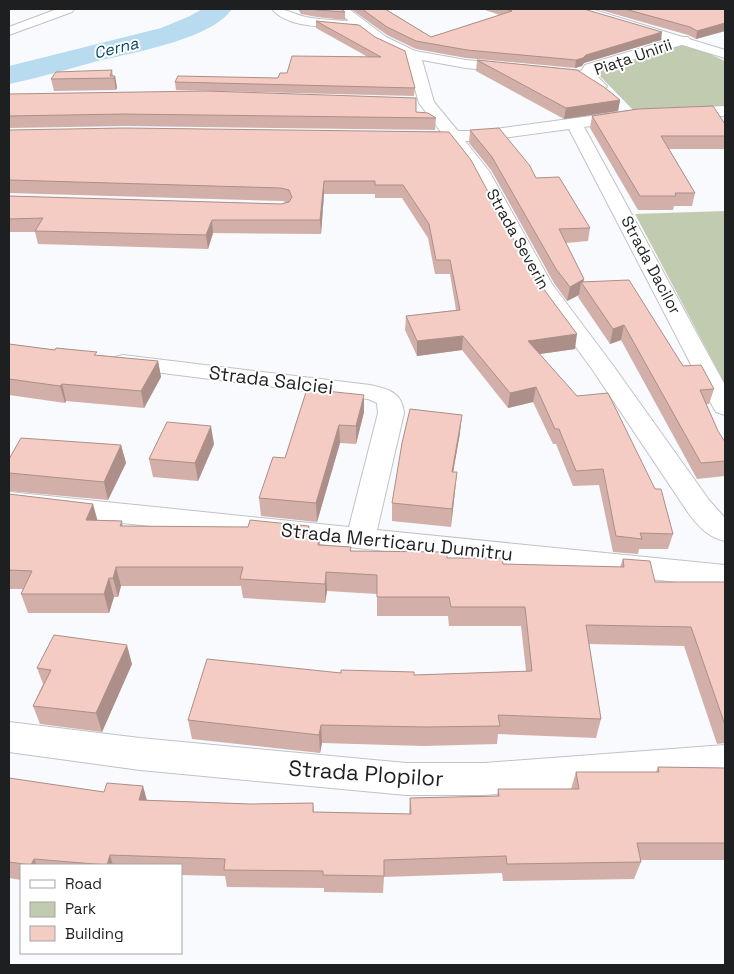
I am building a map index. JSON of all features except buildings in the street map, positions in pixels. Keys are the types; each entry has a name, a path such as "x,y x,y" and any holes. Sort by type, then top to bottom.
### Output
{"street":[{"path":"9,32 68,9"},
{"path":"278,9 294,18 306,21 362,26"},
{"path":"342,9 382,40 411,54 466,64 588,76"},
{"path":"579,9 725,54"},
{"name":"Piața Unirii","path":"608,93 588,76 587,72 590,68 683,40"},
{"name":"Strada Severin","path":"411,54 415,60 420,103 455,137 480,171 542,285 604,369 699,507 711,522 725,531"},
{"path":"395,137 455,137 510,133 640,115 622,104"},
{"path":"662,114 725,111"},
{"name":"Strada Dacilor","path":"574,124 725,407"},
{"name":"Strada Salciei","path":"100,360 370,392 385,396 391,404 391,413 360,539"},
{"name":"Strada Merticaru Dumitru","path":"9,502 725,576"},
{"name":"Strada Plopilor","path":"9,737 140,754 406,778 484,779 725,761"}],"green space":[{"path":"682,44 695,47 725,61 725,107 634,111 600,76 601,69"},
{"path":"725,211 725,384 635,214"}],"waterway":[{"name":"Cerna","path":"9,75 171,34 200,22 219,9"}]}
